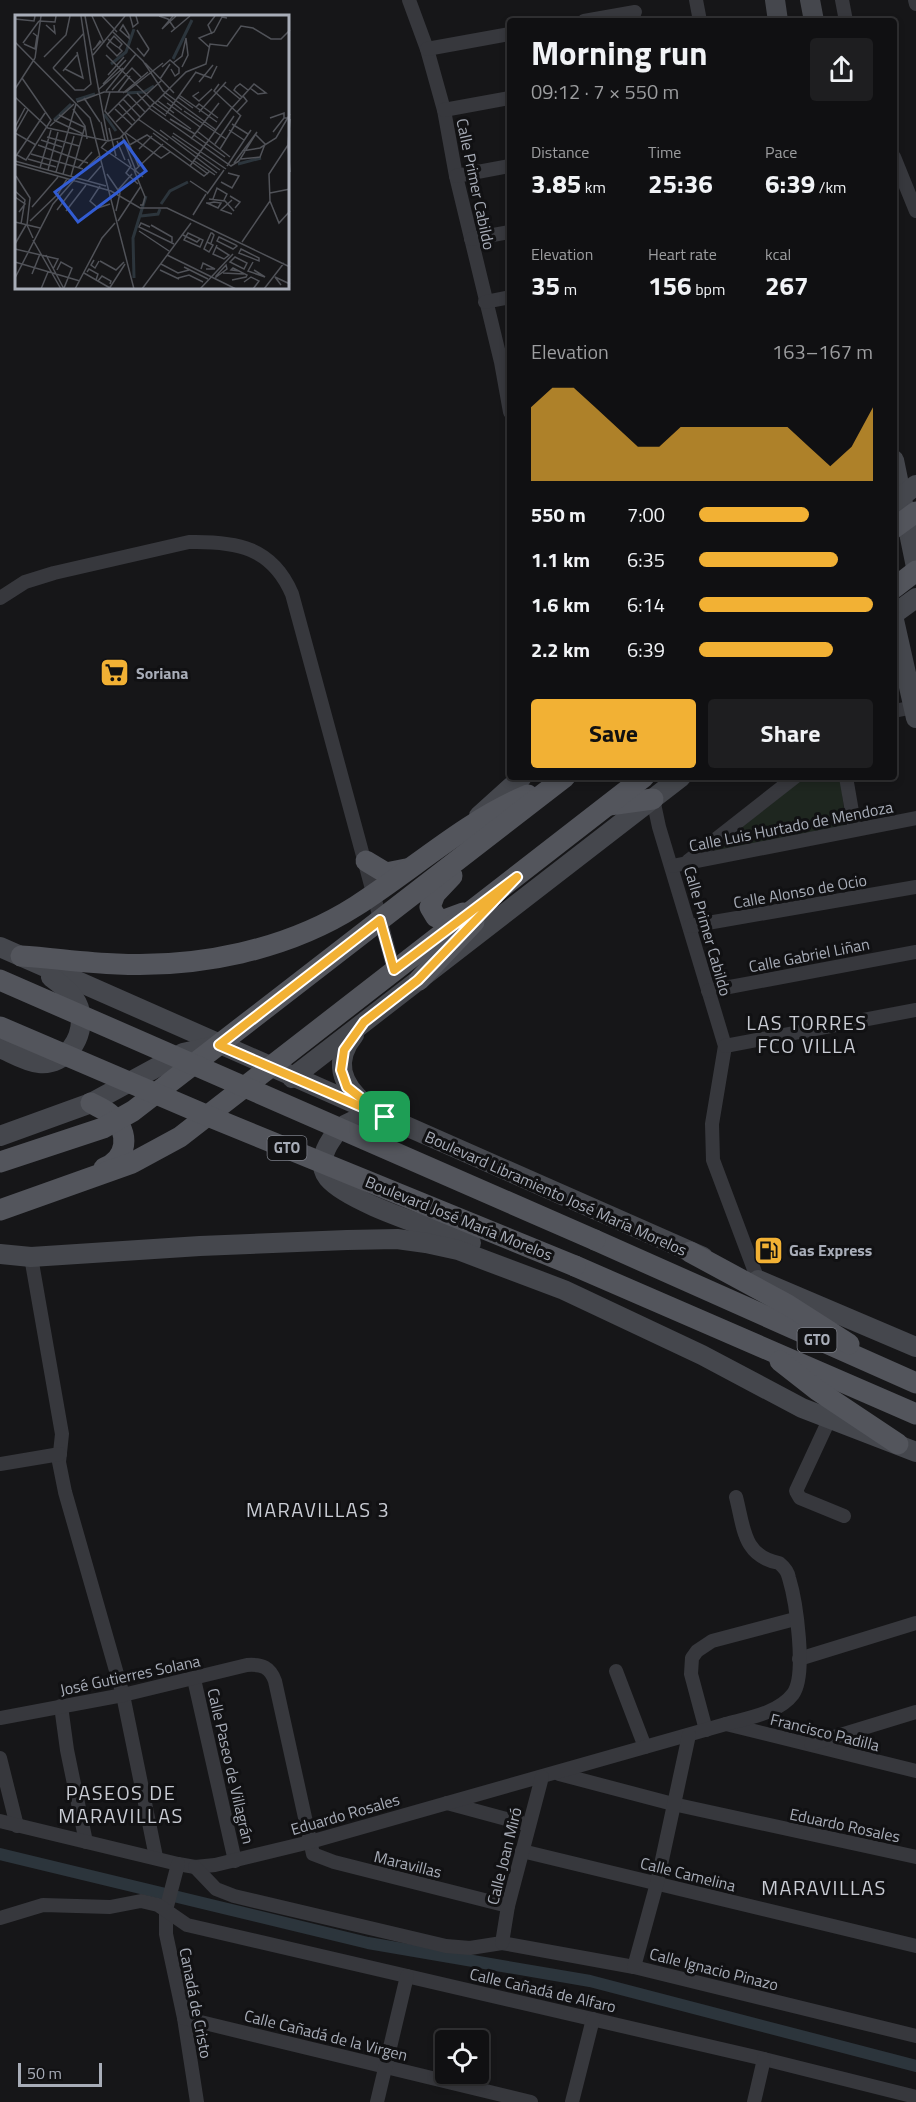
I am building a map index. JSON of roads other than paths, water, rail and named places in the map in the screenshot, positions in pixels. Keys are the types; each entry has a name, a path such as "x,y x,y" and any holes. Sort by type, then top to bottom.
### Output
{"main road":[{"path":"897,585 916,569"},
{"path":"21,956 117,964 153,964 222,957 302,934 327,923 374,894 466,828 516,800 560,780"},
{"path":"0,1162 117,1121 168,1086 561,780"},
{"path":"2,1209 93,1178 155,1153 203,1120 640,780"},
{"path":"605,806 653,799"},
{"path":"476,908 444,920 436,917 430,907 440,887 530,805"},
{"path":"366,861 386,873 412,867"},
{"path":"418,980 517,877"},
{"name":"Boulevard José María Morelos","path":"0,980 595,1240 886,1371"},
{"name":"Boulevard José María Morelos","path":"0,1027 208,1116 575,1266 916,1414"},
{"path":"2,1209 28,1194 114,1163 123,1152 124,1144 117,1121 91,1103"},
{"path":"690,1252 832,1332 886,1371"},
{"path":"761,1345 817,1390 907,1448"},
{"name":"GTO","path":"886,1371 916,1383"}],"street":[{"name":"Calle Primer Cabildo","path":"409,0 427,49 444,110 456,176 485,302 506,361"},
{"path":"696,0 699,18"},
{"path":"775,0 778,18"},
{"path":"810,0 813,18"},
{"path":"842,0 845,18"},
{"path":"599,18 635,11"},
{"path":"427,49 507,35"},
{"path":"444,110 507,99"},
{"path":"897,164 916,211"},
{"path":"456,176 507,167"},
{"path":"471,239 507,233"},
{"path":"485,302 507,298"},
{"path":"897,462 916,473"},
{"path":"897,473 916,569"},
{"path":"0,598 25,582 54,573 189,542 231,544 249,549 277,568 292,594 303,642 366,861 394,970"},
{"path":"897,612 916,598"},
{"path":"897,711 915,713 898,651"},
{"path":"466,828 519,780"},
{"path":"292,1078 677,780"},
{"path":"678,865 791,780"},
{"path":"847,780 855,830"},
{"name":"Calle Primer Cabildo","path":"653,799 659,827 678,865 690,926 725,1046 712,1124 713,1160 758,1280"},
{"name":"Calle Luis Hurtado de Mendoza","path":"678,865 916,818"},
{"name":"Calle Alonso de Ocio","path":"690,926 916,887"},
{"name":"Boulevard Libramiento José María Morelos","path":"0,947 269,1068 690,1252 916,1347"},
{"name":"Calle Gabriel Liñan","path":"708,991 916,952"},
{"path":"0,1048 39,1063 50,1063 61,1059 71,1050 81,1026 80,1011 74,997 63,986 21,956"},
{"path":"725,1046 916,1010"},
{"path":"364,1022 344,1050 341,1070 347,1087 385,1117"},
{"path":"0,1136 91,1103 164,1061 183,1053 219,1045"},
{"path":"385,1117 356,1119 344,1124 335,1133 323,1157 322,1167 328,1178 349,1193 371,1204 496,1255 564,1290 702,1354 829,1420 907,1448"},
{"path":"0,1254 31,1257 201,1246 397,1239 458,1250 564,1290"},
{"path":"0,1265 31,1257"},
{"path":"31,1257 62,1434 60,1454 65,1492 123,1695 156,1857"},
{"path":"829,1420 796,1491 800,1498 844,1516"},
{"path":"0,1464 60,1454"},
{"name":"Eduardo Rosales","path":"0,1821 195,1867 235,1861 310,1842 768,1711 788,1700 797,1686 799,1659 789,1576 779,1563 764,1560 750,1547 736,1497"},
{"path":"706,1730 691,1674 692,1658 697,1651 712,1641 795,1619"},
{"path":"799,1659 916,1623"},
{"name":"José Gutierres Solana","path":"0,1718 123,1695 248,1665 265,1666 275,1681 310,1842"},
{"path":"616,1671 645,1747"},
{"name":"Calle Paseo de Villagrán","path":"194,1679 235,1861"},
{"path":"62,1706 67,1750 86,1842"},
{"path":"809,1745 916,1712"},
{"name":"Francisco Padilla","path":"726,1724 916,1771"},
{"path":"634,1967 657,1883 689,1735"},
{"path":"0,1758 17,1826"},
{"name":"Eduardo Rosales","path":"556,1773 673,1804 916,1857"},
{"name":"Calle Joan Miró","path":"502,1943 508,1906 542,1777"},
{"path":"446,1803 529,1825"},
{"name":"Maravillas","path":"310,1842 314,1854 321,1858 508,1906"},
{"name":"Calle Camelina","path":"522,1851 916,1946"},
{"name":"Canadá de Cristo","path":"178,1864 166,1906 166,1934 184,2018 197,2102"},
{"name":"Calle Ignacio Pinazo","path":"195,1867 216,1889 259,1903 446,1946 470,1948 502,1943 634,1967 916,2036"},
{"name":"Calle Cañadá de Alfaro","path":"0,1918 43,1905 110,1907 141,1901 166,1906 187,1925 764,2059 916,2097"},
{"path":"377,2102 407,1976"},
{"name":"Calle Cañadá de la Virgen","path":"184,2018 531,2102"},
{"path":"572,2102 593,2019"},
{"path":"754,2102 764,2059"}],"waterway":[{"path":"0,1854 368,1943 590,1981 916,2066"}],"place":[{"name":"Soriana","path":"115,673"},
{"name":"Gas Express","path":"768,1250"}],"district":[{"name":"LAS TORRES FCO VILLA","path":"807,1034"},
{"name":"MARAVILLAS 3","path":"318,1510"},
{"name":"PASEOS DE MARAVILLAS","path":"121,1804"},
{"name":"MARAVILLAS","path":"824,1888"}]}
